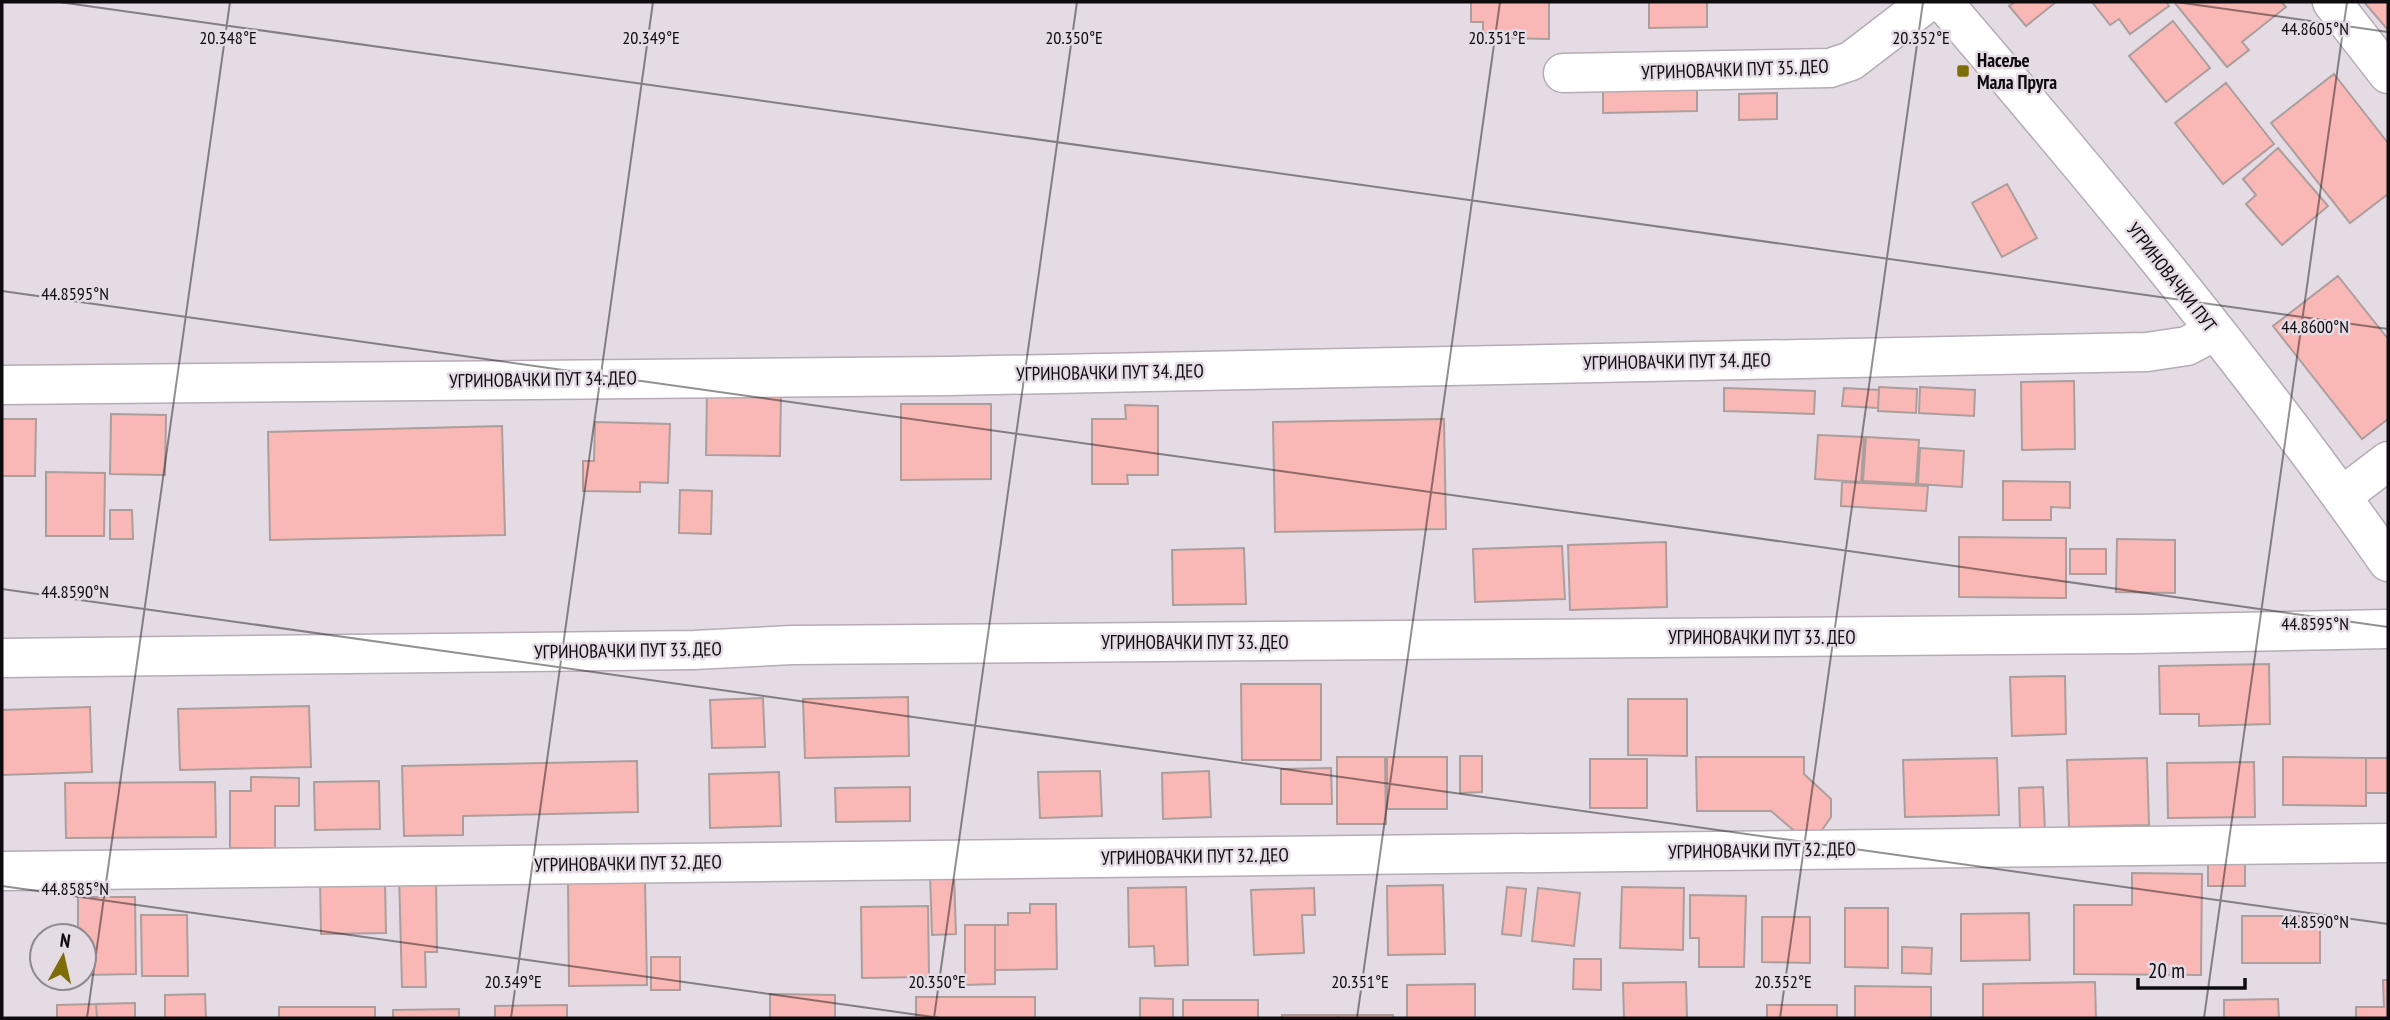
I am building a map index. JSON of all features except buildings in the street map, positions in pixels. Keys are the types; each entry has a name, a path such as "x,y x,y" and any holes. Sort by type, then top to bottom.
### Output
{"street":[{"name":"УГРИНОВАЧКИ ПУТ 35. ДЕО","path":"1563,73 1830,68 1852,61 1928,2"},
{"name":"УГРИНОВАЧКИ ПУТ","path":"1943,2 2097,182 2342,496 2388,562"},
{"path":"2332,2 2388,74"},
{"name":"УГРИНОВАЧКИ ПУТ 34. ДЕО","path":"2,385 963,375 2147,352 2187,346 2215,331"},
{"path":"2342,496 2388,461"},
{"name":"УГРИНОВАЧКИ ПУТ 33. ДЕО","path":"2,658 694,650 792,645 2136,634 2388,629"},
{"name":"УГРИНОВАЧКИ ПУТ 32. ДЕО","path":"2,871 2388,843"}],"place":[{"name":"Насеље Мала Пруга","path":"1963,71"}]}
